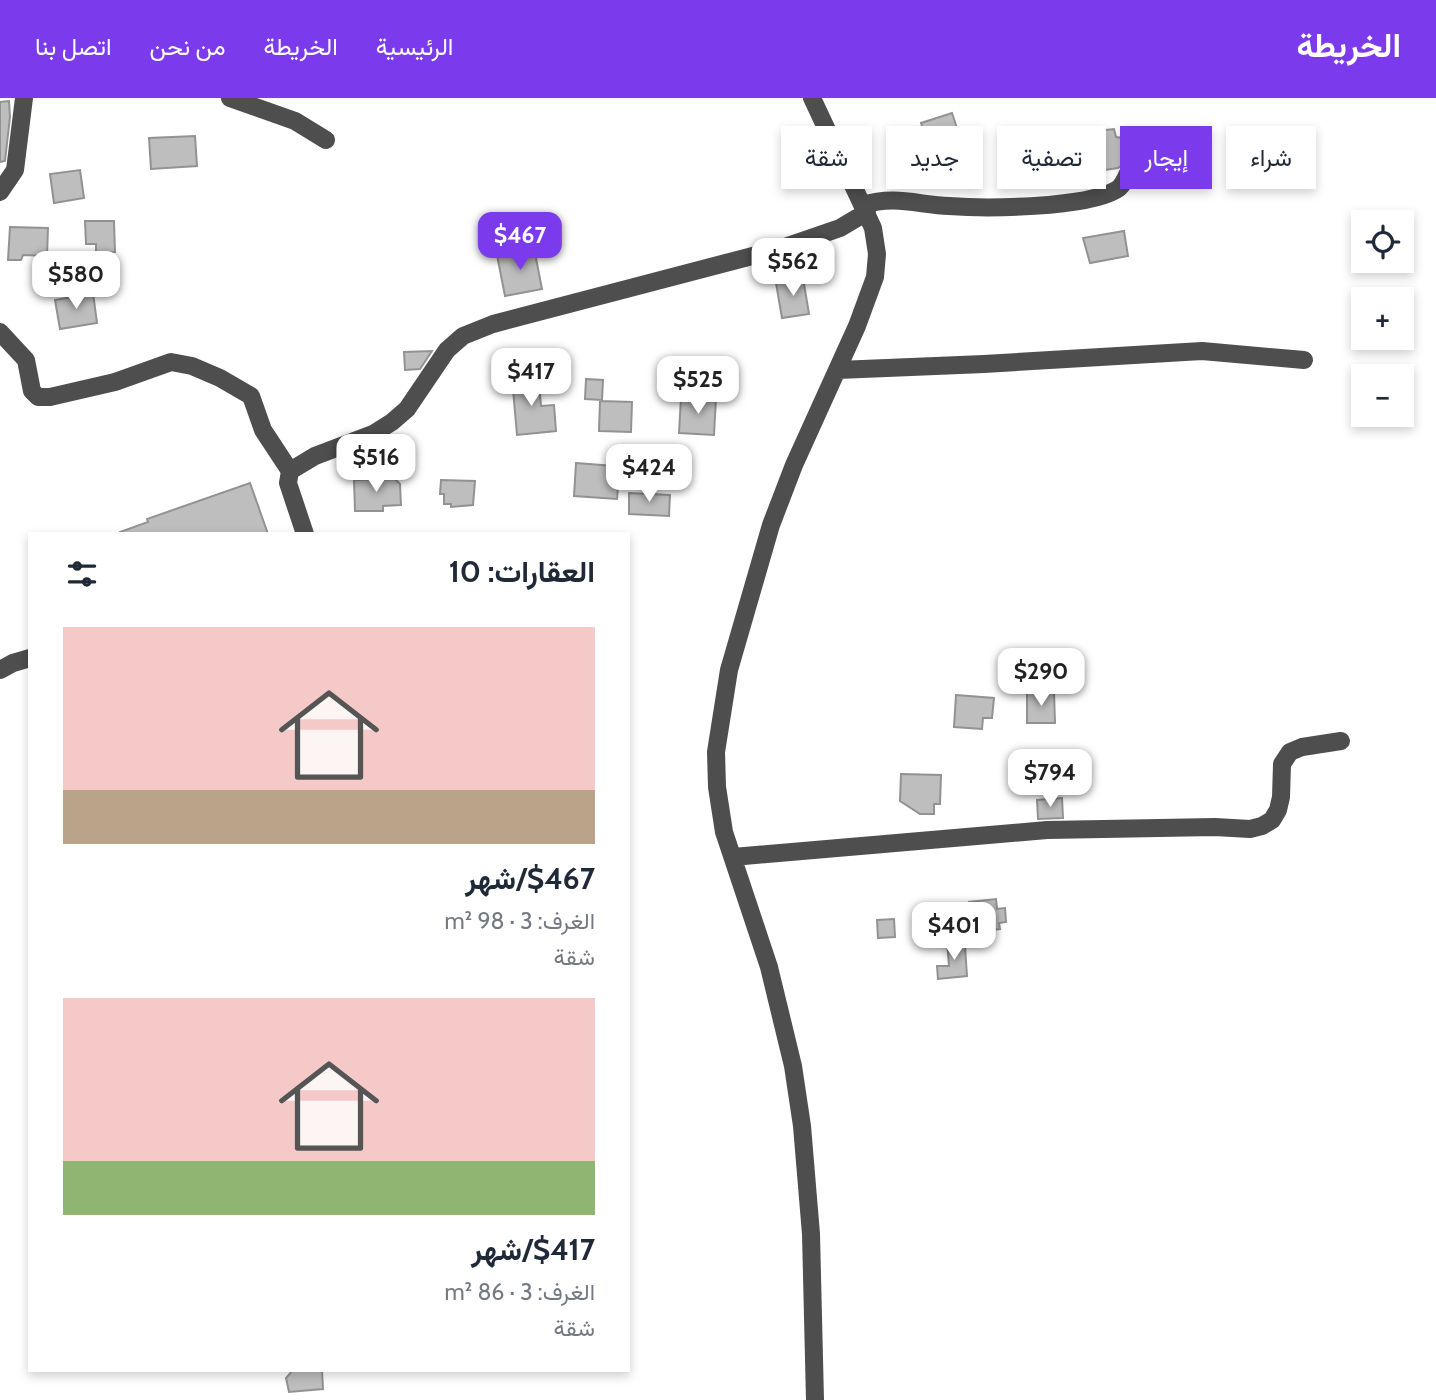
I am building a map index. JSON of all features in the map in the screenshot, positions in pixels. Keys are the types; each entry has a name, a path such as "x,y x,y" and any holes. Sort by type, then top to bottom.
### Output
{"street":[{"path":"0,192 15,170 24,98"},
{"path":"230,98 295,121 326,140"},
{"path":"812,98 865,208 877,254 875,277 771,525 729,670 716,752 717,787 724,832 775,992 793,1066 801,1114 811,1234 815,1400"},
{"path":"290,471 315,456 373,434 393,422 407,410 447,350 463,336 493,324 779,249 840,228 874,201 898,200 966,207 1064,203 1115,191 1120,186"},
{"path":"0,332 26,360 32,391 38,397 50,397 115,382 171,362 192,366 251,396 263,430 290,471 288,483 303,532"},
{"path":"838,370 1202,351 1304,360"},
{"path":"0,670 28,659"},
{"path":"733,857 1047,830 1215,827 1250,829 1272,820 1278,810 1282,765 1290,752 1302,747 1341,741"}],"building":[{"path":"9,101 5,161 0,162 0,102"},
{"path":"952,113 956,126 922,126 921,123"},
{"path":"1114,129 1116,137 1120,138 1118,168 1106,170 1106,130"},
{"path":"195,136 197,166 151,169 149,138"},
{"path":"80,170 84,198 54,203 50,174"},
{"path":"85,221 114,221 115,252 96,253 96,244 86,244"},
{"path":"10,227 48,228 47,256 23,255 21,260 8,260"},
{"path":"1124,231 1128,256 1090,263 1083,238"},
{"path":"534,248 542,289 505,296 497,255"},
{"path":"803,278 809,314 782,318 776,283"},
{"path":"93,293 97,323 60,329 55,300"},
{"path":"432,351 420,369 405,370 404,352"},
{"path":"532,376 533,385 539,384 541,406 554,405 556,431 517,435 512,378"},
{"path":"586,379 603,380 602,400 585,399"},
{"path":"681,397 716,398 714,435 679,433"},
{"path":"600,401 632,402 631,432 599,431"},
{"path":"576,463 614,466 613,476 619,476 617,499 574,496"},
{"path":"395,479 400,484 401,505 383,506 383,511 355,511 354,480"},
{"path":"441,480 475,481 473,505 451,507 451,504 444,504 444,494 440,494"},
{"path":"250,483 267,532 120,532 148,522 147,519"},
{"path":"629,493 670,495 669,516 629,514"},
{"path":"1054,692 1055,723 1027,723 1027,693"},
{"path":"956,695 994,698 992,718 983,718 982,729 954,727"},
{"path":"901,774 941,775 940,804 934,804 934,814 920,814 900,801"},
{"path":"1062,798 1063,818 1038,819 1037,800"},
{"path":"996,899 997,909 1005,908 1006,922 999,923 1000,929 991,930 992,934 972,935 969,902"},
{"path":"894,919 895,937 878,938 877,920"},
{"path":"947,939 965,947 967,976 938,979 937,966 949,966"},
{"path":"291,1372 322,1372 323,1389 289,1392 286,1378"}]}
